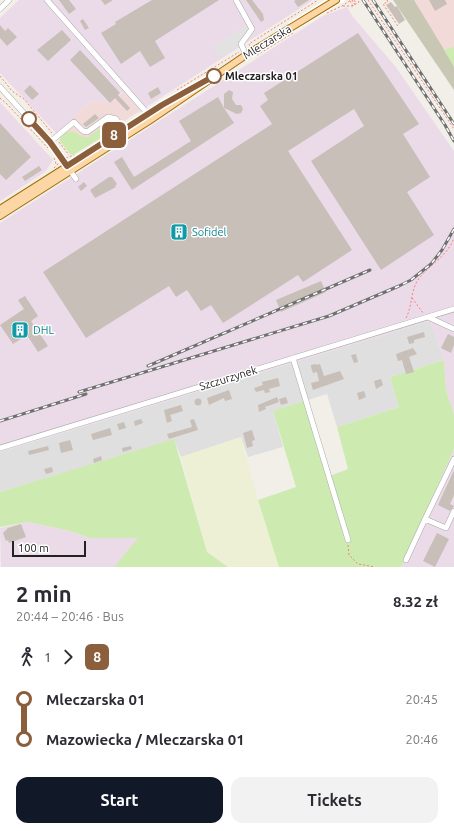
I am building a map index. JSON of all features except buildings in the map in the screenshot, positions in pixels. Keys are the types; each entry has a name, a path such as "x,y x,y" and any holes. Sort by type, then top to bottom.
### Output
{"main road":[{"name":"Mleczarska","path":"0,216 69,168 125,132 336,0"},
{"name":"Mleczarska","path":"125,132 148,114 199,86"},
{"name":"Mleczarska","path":"0,208 69,168"}],"street":[{"path":"0,8 9,0"},
{"path":"47,0 148,114"},
{"path":"236,0 252,29 241,44 246,55"},
{"path":"0,87 50,142 76,180"},
{"path":"50,142 74,122 83,132 87,132 108,117 116,119 125,132"},
{"name":"Szczurzynek","path":"0,448 454,309"},
{"path":"428,317 454,329"},
{"path":"293,358 348,540"},
{"path":"406,560 454,459"},
{"path":"425,519 446,528 454,511"}],"path":[{"path":"250,46 249,44 318,0"},
{"path":"351,0 353,6"},
{"path":"351,0 356,3 353,2"},
{"path":"322,15 351,0"},
{"path":"342,6 353,6 362,0"},
{"path":"368,0 454,128"},
{"path":"387,0 388,2 384,4 398,26"},
{"path":"254,55 259,55 297,31"},
{"path":"0,76 12,91 24,99 56,137 69,156"},
{"path":"0,98 48,149"},
{"path":"53,155 56,164"},
{"path":"403,324 407,316 413,288 420,277 444,253 454,238"},
{"path":"412,297 417,307 428,317"},
{"path":"348,540 349,555 358,564 375,567"}],"shaded area":[{"path":"19,0 313,0 140,111 122,92 110,103 91,101 56,133 0,73 0,18"},
{"path":"393,0 414,0 454,66 454,90"},
{"path":"414,0 454,0 454,67"},
{"path":"347,7 353,17 395,66 454,151 454,414 446,390 444,360 430,321 0,452 0,223 323,16"},
{"path":"248,24 255,35 220,58 213,47"},
{"path":"123,92 140,111 74,153 56,133 91,101 110,103"},
{"path":"0,102 53,160 45,172 0,201"},
{"path":"430,321 444,360 390,377 399,407 337,427 327,394 273,411 283,447 248,457 241,437 181,457 174,440 0,492 0,452"},
{"path":"241,437 258,500 279,567 228,567 207,553 181,457"},
{"path":"454,449 454,567 401,567"},
{"path":"28,522 66,530 90,538 139,538 114,567 1,567 0,528"}],"green space":[{"path":"454,47 454,67 444,50"},
{"path":"107,123 115,125 117,128 73,155 70,154 59,140 64,133 72,131 83,137 88,137"},
{"path":"444,360 446,390 454,414 454,449 401,567 279,567 258,500 296,487 273,411 304,401 327,477 348,469 337,427 399,407 390,377"},
{"path":"174,439 207,552 228,567 114,567 138,538 90,538 66,530 28,522 0,527 0,492"}],"pier":[{"path":"325,0 346,0 293,32 288,23"}],"railway":[{"path":"363,0 454,141"},
{"path":"373,0 454,124"},
{"path":"79,392 329,316 399,286 411,280 431,264 442,250 454,229"},
{"path":"148,366 370,270"},
{"path":"0,421 86,394"}],"bus line":[{"name":"8","path":"29,119 50,142 67,166 162,105 199,86 214,76"}],"place":[{"name":"Mleczarska 01","path":"214,76"},
{"name":"Sofidel","path":"179,232"},
{"name":"DHL","path":"20,330"}]}
